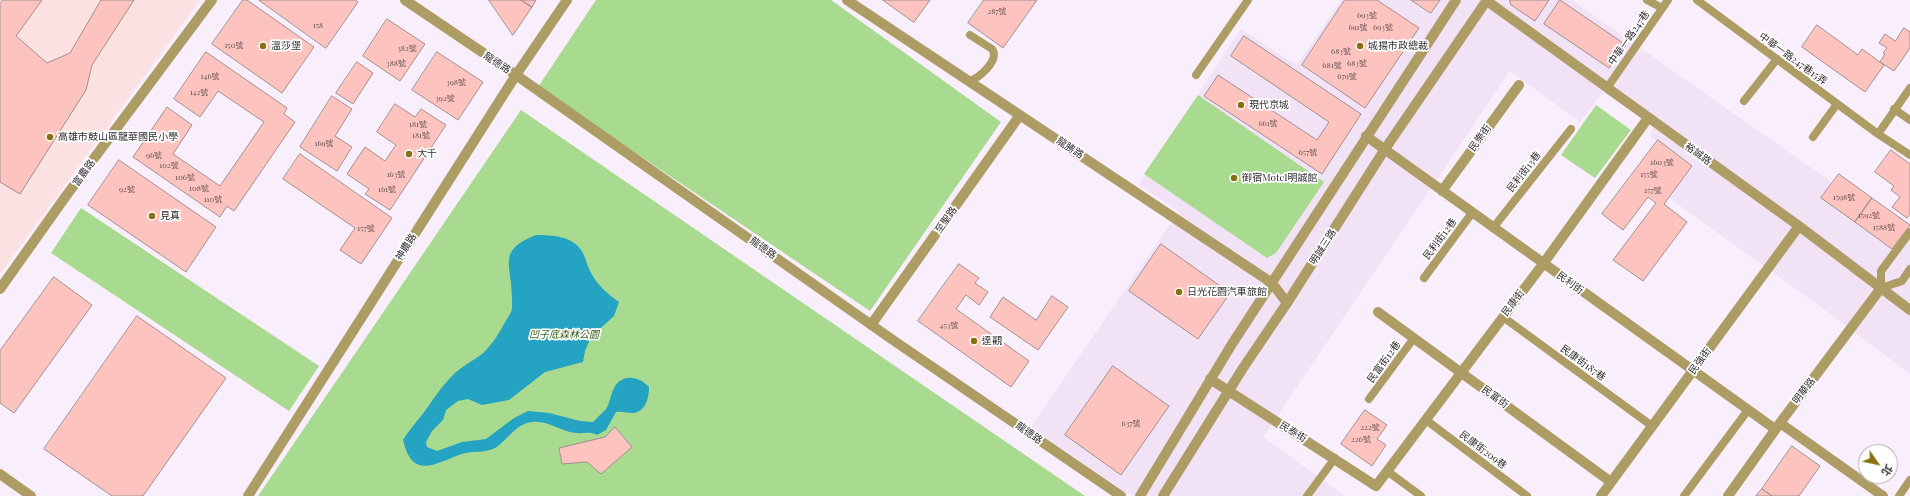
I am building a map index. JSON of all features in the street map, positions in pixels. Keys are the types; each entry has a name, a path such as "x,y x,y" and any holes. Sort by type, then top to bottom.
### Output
{"street":[{"name":"富農路","path":"0,289 71,190 212,0"},
{"name":"龍德路","path":"405,0 516,75 871,325 1121,496"},
{"name":"神農路","path":"248,496 516,75 567,0"},
{"name":"龍勝路","path":"847,0 1272,283 1288,303"},
{"path":"1140,496 1210,379 1366,136 1456,0"},
{"name":"裕誠路","path":"1487,0 1606,88 1799,226 1910,310"},
{"name":"明誠三路","path":"1163,496 1229,391 1288,303 1385,149 1487,0"},
{"name":"民樂街","path":"1442,191 1519,85"},
{"name":"至聖路","path":"871,325 1020,115"},
{"name":"民康街","path":"1376,486 1543,264 1648,118"},
{"name":"民利街","path":"1366,136 1748,410 1778,426 1883,496"},
{"name":"民強街","path":"1601,496 1799,226"},
{"name":"明華路","path":"1728,496 1778,426 1882,288"},
{"name":"民富街","path":"1378,312 1611,482"},
{"name":"民泰街","path":"1210,379 1335,458 1376,486"},
{"path":"0,474 31,496"}],"lane":[{"path":"1196,75 1248,0"},
{"path":"1647,0 1662,8"},
{"name":"中華一路247巷","path":"1606,88 1668,0"},
{"name":"中華一路247巷15弄","path":"1697,0 1878,134"},
{"path":"968,81 979,77 994,59 994,52 992,49 970,35"},
{"path":"1744,101 1777,59"},
{"path":"1910,88 1878,134 1910,154"},
{"path":"1813,137 1838,104"},
{"path":"1894,110 1910,120"},
{"name":"民利街13巷","path":"1493,228 1571,129"},
{"name":"民利街12巷","path":"1424,278 1472,213"},
{"path":"1910,232 1882,271 1882,288 1902,281 1910,269"},
{"name":"民康街187巷","path":"1503,317 1652,426"},
{"name":"民富街12巷","path":"1369,399 1414,338"},
{"path":"1684,496 1748,410"},
{"name":"民康街209巷","path":"1426,420 1528,496"},
{"path":"1307,496 1335,458"},
{"path":"1387,471 1417,495"},
{"path":"1899,496 1910,480"}],"shaded area":[{"name":"高雄市鼓山區龍華國民小學","path":"0,0 200,0 0,274"},
{"path":"1341,0 1572,0 1910,237 1910,374 1821,307 1655,188 1678,157 1649,136 1655,127 1603,92 1580,122 1510,71 1263,437 1345,496 1132,496 1128,494 1031,427 1179,211 1139,185 1241,29 1297,65"}],"green space":[{"path":"596,0 831,0 1001,122 870,311 538,87"},
{"name":"御宿Motel明誠館","path":"1198,95 1324,182 1276,253 1267,258 1144,174"},
{"path":"1596,105 1631,130 1595,178 1561,155"},
{"name":"凹子底森林公園","path":"521,110 1085,496 258,496"},
{"path":"81,208 319,366 289,411 51,253"}],"water":[{"path":"536,235 561,237 577,245 583,253 594,278 607,293 619,302 614,316 591,337 585,351 583,362 545,372 509,400 482,405 468,399 458,401 446,410 443,420 432,431 426,442 427,447 437,451 462,442 486,439 514,418 528,411 549,413 580,421 593,422 606,409 617,383 626,378 640,380 649,387 644,407 633,413 616,412 606,430 597,435 570,432 544,423 526,423 516,429 500,445 491,450 465,453 428,466 420,465 413,461 407,453 403,440 449,379 460,369 482,354 498,335 512,309 512,287 509,268 511,254 515,247 523,241"}],"building":[{"path":"3,0 42,0 16,36 47,63 70,53 101,0 134,0 92,65 86,90 20,194 0,182 0,3"},
{"name":"溫莎堡","path":"243,0 247,0 314,47 282,93 212,44"},
{"name":"溫莎堡","path":"259,0 355,0 358,2 326,48"},
{"path":"489,0 521,0 532,7 513,35"},
{"path":"521,0 536,0 532,7"},
{"path":"883,0 930,0 914,22"},
{"path":"984,0 1037,0 1003,48 968,23"},
{"name":"城揚市政總裁","path":"1345,0 1377,0 1419,28 1365,108 1302,65"},
{"path":"1411,0 1440,0 1431,13"},
{"path":"1510,0 1549,0 1535,21 1511,5"},
{"path":"1560,0 1626,45 1609,68 1544,24"},
{"path":"387,19 425,44 400,81 363,56"},
{"path":"1817,25 1858,55 1862,49 1884,65 1865,92 1802,47"},
{"path":"1904,28 1910,32 1910,48 1894,71 1880,62 1885,54 1883,53 1887,48 1879,43 1885,34 1895,41"},
{"name":"現代京城","path":"1244,36 1361,114 1322,174 1204,96 1218,75 1317,140 1329,122 1231,56"},
{"path":"206,52 287,108 284,114 295,122 234,211 227,206 220,217 133,157 167,107 192,125 173,154 220,186 264,122 218,91 200,117 174,99"},
{"path":"437,52 483,82 458,120 412,90"},
{"path":"357,62 373,73 353,104 336,93"},
{"path":"332,96 352,109 335,136 352,147 337,171 300,147"},
{"name":"大千","path":"395,104 415,117 421,109 446,125 390,210 365,194 369,189 347,174 365,147 385,161 396,145 377,132"},
{"path":"1658,140 1692,166 1664,204 1687,222 1643,281 1613,260 1656,203 1648,197 1623,230 1602,214"},
{"path":"1891,150 1910,164 1910,214 1907,218 1892,207 1900,197 1891,190 1894,186 1875,172"},
{"path":"300,154 392,218 361,264 340,250 355,228 283,179"},
{"name":"見真","path":"119,160 216,227 186,272 88,205"},
{"path":"1839,174 1872,198 1855,222 1821,198"},
{"path":"1872,198 1910,225 1892,249 1855,222"},
{"name":"日光花園汽車旅館","path":"1161,244 1230,293 1198,339 1129,291"},
{"name":"達觀","path":"959,264 979,278 975,283 988,292 979,305 966,295 956,309 1029,361 1011,387 918,321"},
{"path":"54,277 92,305 14,413 0,403 0,351"},
{"name":"達觀","path":"1052,296 1068,307 1038,350 990,317 1003,297 1036,320"},
{"path":"137,316 226,378 143,496 112,496 44,449"},
{"path":"1113,366 1169,406 1121,475 1065,435"},
{"path":"1365,410 1387,425 1377,439 1386,445 1372,466 1341,444"},
{"path":"615,427 632,447 601,474 587,462 562,464 559,448 605,437"},
{"path":"1792,446 1820,466 1799,496 1772,496 1762,489"},
{"path":"1762,489 1772,496 1756,496"}],"place":[{"name":"溫莎堡","path":"263,46"},
{"name":"城揚市政總裁","path":"1360,46"},
{"name":"現代京城","path":"1241,105"},
{"name":"高雄市鼓山區龍華國民小學","path":"50,137"},
{"name":"大千","path":"409,154"},
{"name":"御宿Motel明誠館","path":"1234,178"},
{"name":"見真","path":"152,216"},
{"name":"日光花園汽車旅館","path":"1179,292"},
{"name":"達觀","path":"974,341"}]}
